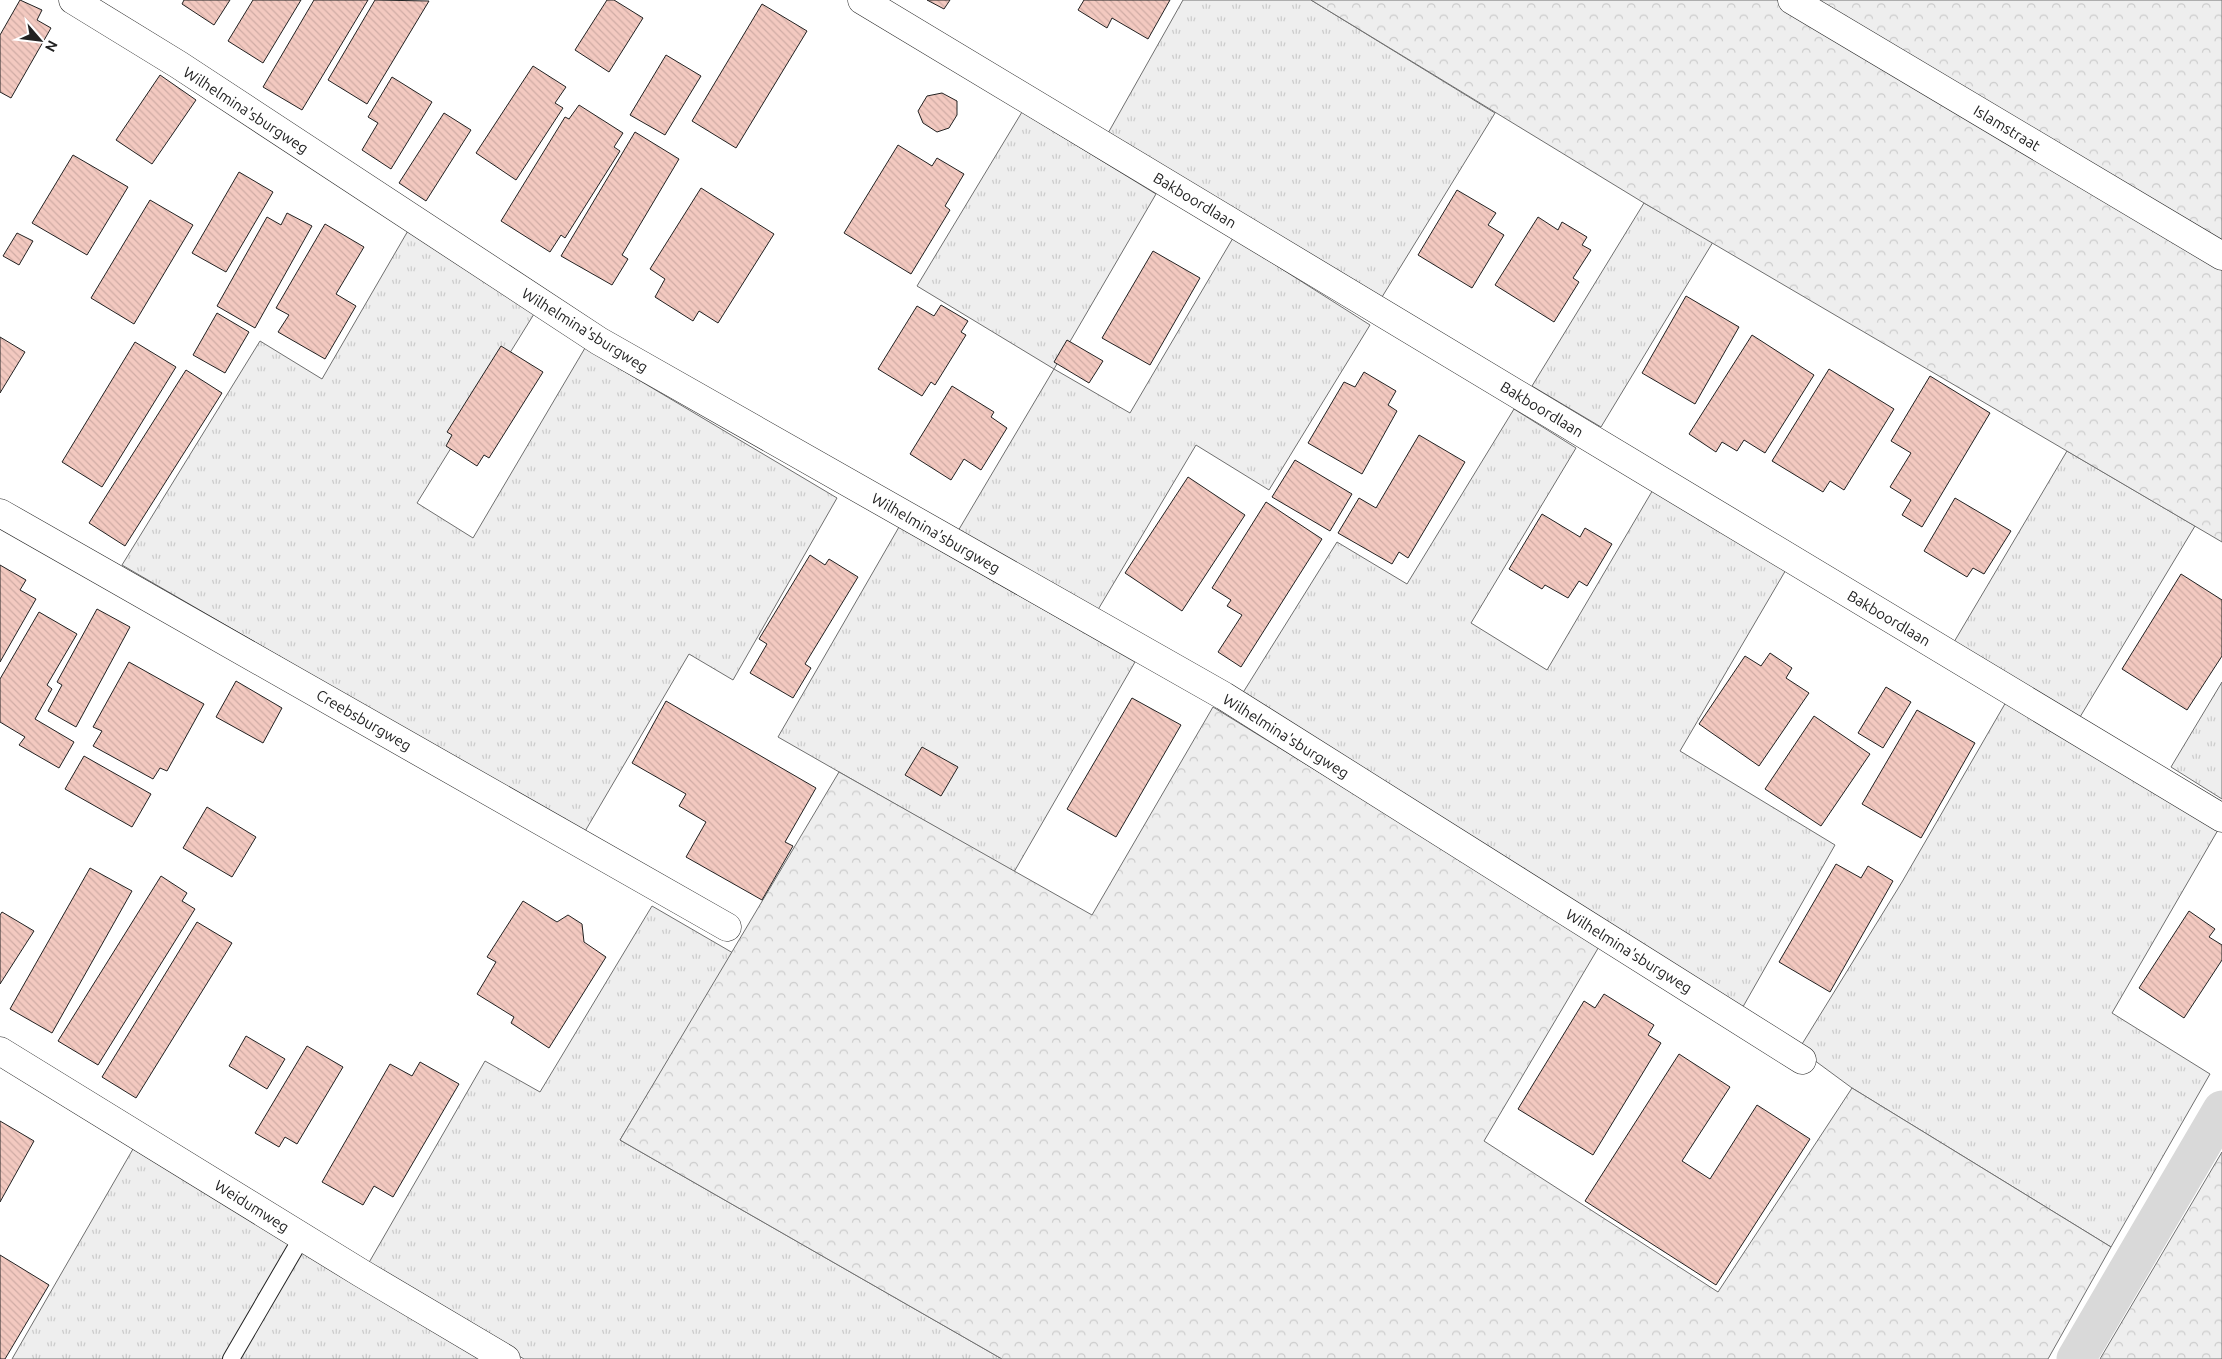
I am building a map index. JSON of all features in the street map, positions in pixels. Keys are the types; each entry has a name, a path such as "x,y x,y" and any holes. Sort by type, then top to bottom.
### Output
{"street":[{"name":"Wilhelmina'sburgweg","path":"73,0 179,65 599,341 1224,696 1802,1060"},
{"name":"Bakboordlaan","path":"862,0 2222,818"},
{"name":"Islamstraat","path":"1792,0 2222,256"},
{"name":"Creebsburgweg","path":"0,513 727,927"},
{"name":"Weidumweg","path":"0,1050 302,1237 506,1359"}],"lane":[{"path":"230,1359 302,1237"}],"green space":[{"path":"1183,0 1311,0 1495,113 1382,297 1107,135"},
{"path":"1311,0 2222,0 2222,542 1644,203"},
{"path":"1022,112 1156,194 1054,369 917,286"},
{"path":"1644,203 1713,242 1601,427 1532,386"},
{"path":"409,229 534,314 417,503 473,538 585,348 837,498 733,680 689,654 584,833 122,565 260,341 322,379"},
{"path":"1233,238 1370,325 1269,490 1196,445 1096,613 958,531 1054,369 1130,413"},
{"path":"1514,409 1576,448 1471,623 1547,670 1654,488 1787,568 1680,751 1835,845 1740,1012 1239,699 1337,542 1407,584"},
{"path":"2067,451 2195,526 2080,717 1954,642"},
{"path":"899,527 1135,662 1014,872 778,737"},
{"path":"2222,682 2222,799 2171,767"},
{"path":"2006,702 2218,830 2112,1013 2210,1074 2111,1247 1852,1088 1799,1049 1902,882"},
{"path":"1213,707 1600,945 1484,1141 1718,1292 1852,1088 2111,1247 2048,1359 1002,1359 620,1140 839,772 1092,915"},
{"path":"652,906 733,953 620,1140 1002,1359 524,1359 367,1266 485,1061 540,1092"},
{"path":"133,1149 490,1359 12,1359"},
{"path":"2222,1152 2222,1359 2100,1359"}],"building":[{"path":"20,0 42,10 37,20 51,28 11,98 0,92 0,35"},
{"path":"184,0 230,0 214,25 182,4"},
{"path":"253,0 301,0 263,63 228,41"},
{"path":"314,0 368,0 302,110 263,87"},
{"path":"375,0 429,1 367,104 328,80"},
{"path":"607,0 614,0 643,18 609,72 575,50"},
{"path":"927,0 950,0 944,9"},
{"path":"1084,0 1170,0 1148,39 1112,18 1107,28 1078,10"},
{"path":"762,4 807,31 736,148 692,121"},
{"path":"666,55 701,76 665,135 630,115"},
{"path":"533,66 566,87 555,103 563,108 516,180 476,153"},
{"path":"160,75 196,100 152,164 116,140"},
{"path":"392,77 432,102 391,169 362,150 378,123 368,117"},
{"path":"942,93 957,101 957,115 949,128 937,132 923,123 918,111 927,96"},
{"path":"579,105 623,133 614,147 620,151 565,238 561,235 550,252 501,221 565,117 569,119"},
{"path":"444,113 471,130 426,201 399,183"},
{"path":"635,132 679,159 622,255 628,259 612,285 561,256"},
{"path":"898,145 932,166 937,158 964,174 945,206 950,210 911,274 844,233"},
{"path":"73,155 128,187 87,255 32,223"},
{"path":"239,172 273,192 226,272 192,253"},
{"path":"701,188 774,234 718,323 699,311 693,321 655,297 665,279 650,269"},
{"path":"1457,190 1496,213 1488,225 1504,235 1472,288 1418,255"},
{"path":"150,200 193,225 134,324 91,298"},
{"path":"287,213 312,226 255,328 217,306 267,217 281,225"},
{"path":"1538,217 1558,230 1562,222 1587,237 1582,245 1591,250 1573,278 1579,282 1554,322 1495,285"},
{"path":"325,224 364,247 336,294 356,306 325,359 278,332 289,315 276,308"},
{"path":"17,233 33,241 19,265 3,256"},
{"path":"1153,251 1200,278 1150,365 1102,338"},
{"path":"1686,296 1739,327 1695,404 1642,373"},
{"path":"941,305 968,321 961,332 966,335 935,385 931,382 922,396 878,369 917,306 934,316"},
{"path":"217,313 249,332 225,373 193,355"},
{"path":"1752,335 1814,375 1765,453 1744,440 1737,451 1722,442 1716,452 1689,434"},
{"path":"0,337 25,352 0,393"},
{"path":"1067,340 1103,361 1089,383 1054,362"},
{"path":"135,342 176,367 102,487 62,462"},
{"path":"501,346 543,372 489,458 484,455 477,466 446,446 452,435 447,432"},
{"path":"1829,369 1894,409 1844,490 1830,481 1823,492 1772,461"},
{"path":"186,370 222,393 125,546 89,523"},
{"path":"1364,372 1396,391 1388,405 1397,411 1362,474 1308,443 1344,382 1355,387"},
{"path":"1930,376 1990,413 1922,527 1902,515 1911,500 1890,487 1911,453 1891,441"},
{"path":"952,386 994,412 991,417 1007,428 981,470 964,459 951,480 910,454"},
{"path":"1419,435 1465,462 1408,558 1399,552 1392,564 1338,533 1359,498 1376,508"},
{"path":"1295,460 1352,494 1330,531 1272,497"},
{"path":"1188,477 1245,515 1182,611 1125,573"},
{"path":"1955,498 2011,531 1984,574 1973,568 1967,577 1924,551"},
{"path":"1266,502 1322,539 1241,667 1218,652 1242,615 1227,606 1231,600 1212,588"},
{"path":"1542,514 1580,537 1585,528 1612,544 1587,586 1579,581 1568,598 1545,585 1542,589 1509,569"},
{"path":"810,555 825,565 829,559 858,577 805,664 811,668 793,698 750,673 767,644 759,639"},
{"path":"0,565 26,580 20,590 36,599 0,662"},
{"path":"2181,574 2222,600 2222,656 2187,710 2122,669"},
{"path":"97,609 130,627 76,727 48,711 62,685 57,682"},
{"path":"39,612 77,634 47,685 52,689 35,719 74,742 59,768 19,745 25,737 0,722 0,679"},
{"path":"1770,653 1792,668 1786,678 1809,693 1759,766 1699,724 1745,656 1761,666"},
{"path":"129,662 204,704 167,771 160,768 153,779 93,746 102,731 93,727"},
{"path":"236,681 282,708 263,743 216,717"},
{"path":"1886,687 1911,702 1883,748 1858,733"},
{"path":"1132,698 1181,725 1116,837 1067,809"},
{"path":"666,701 816,788 785,842 793,846 762,900 686,857 706,822 679,806 686,794 632,763"},
{"path":"1917,710 1975,743 1921,838 1862,804"},
{"path":"1814,716 1870,754 1821,826 1765,789"},
{"path":"922,747 958,767 941,796 905,775"},
{"path":"84,756 151,794 132,827 65,789"},
{"path":"207,807 256,837 232,877 183,848"},
{"path":"1836,864 1861,878 1868,866 1893,881 1830,992 1779,962"},
{"path":"90,868 132,891 52,1033 10,1009"},
{"path":"161,876 187,893 182,901 195,909 98,1065 58,1041"},
{"path":"523,901 557,922 568,915 582,924 584,942 606,957 549,1048 511,1023 514,1017 477,994 496,962 487,957"},
{"path":"2189,911 2215,929 2209,937 2222,945 2222,960 2184,1018 2139,988"},
{"path":"2,912 34,931 0,984 0,915"},
{"path":"197,922 232,943 136,1098 102,1077"},
{"path":"1604,994 1654,1025 1648,1035 1661,1043 1593,1155 1518,1109 1584,1001 1595,1008"},
{"path":"246,1036 285,1059 267,1089 229,1066"},
{"path":"307,1046 343,1067 297,1144 285,1137 279,1147 255,1133"},
{"path":"1679,1054 1730,1087 1682,1161 1710,1179 1757,1105 1810,1139 1716,1285 1585,1201"},
{"path":"420,1062 459,1084 393,1197 374,1186 363,1205 322,1182 390,1064 412,1076"},
{"path":"0,1121 34,1141 0,1202"},
{"path":"0,1255 49,1285 5,1359 0,1359"}],"waterway":[{"path":"2076,1359 2222,1110"}]}
